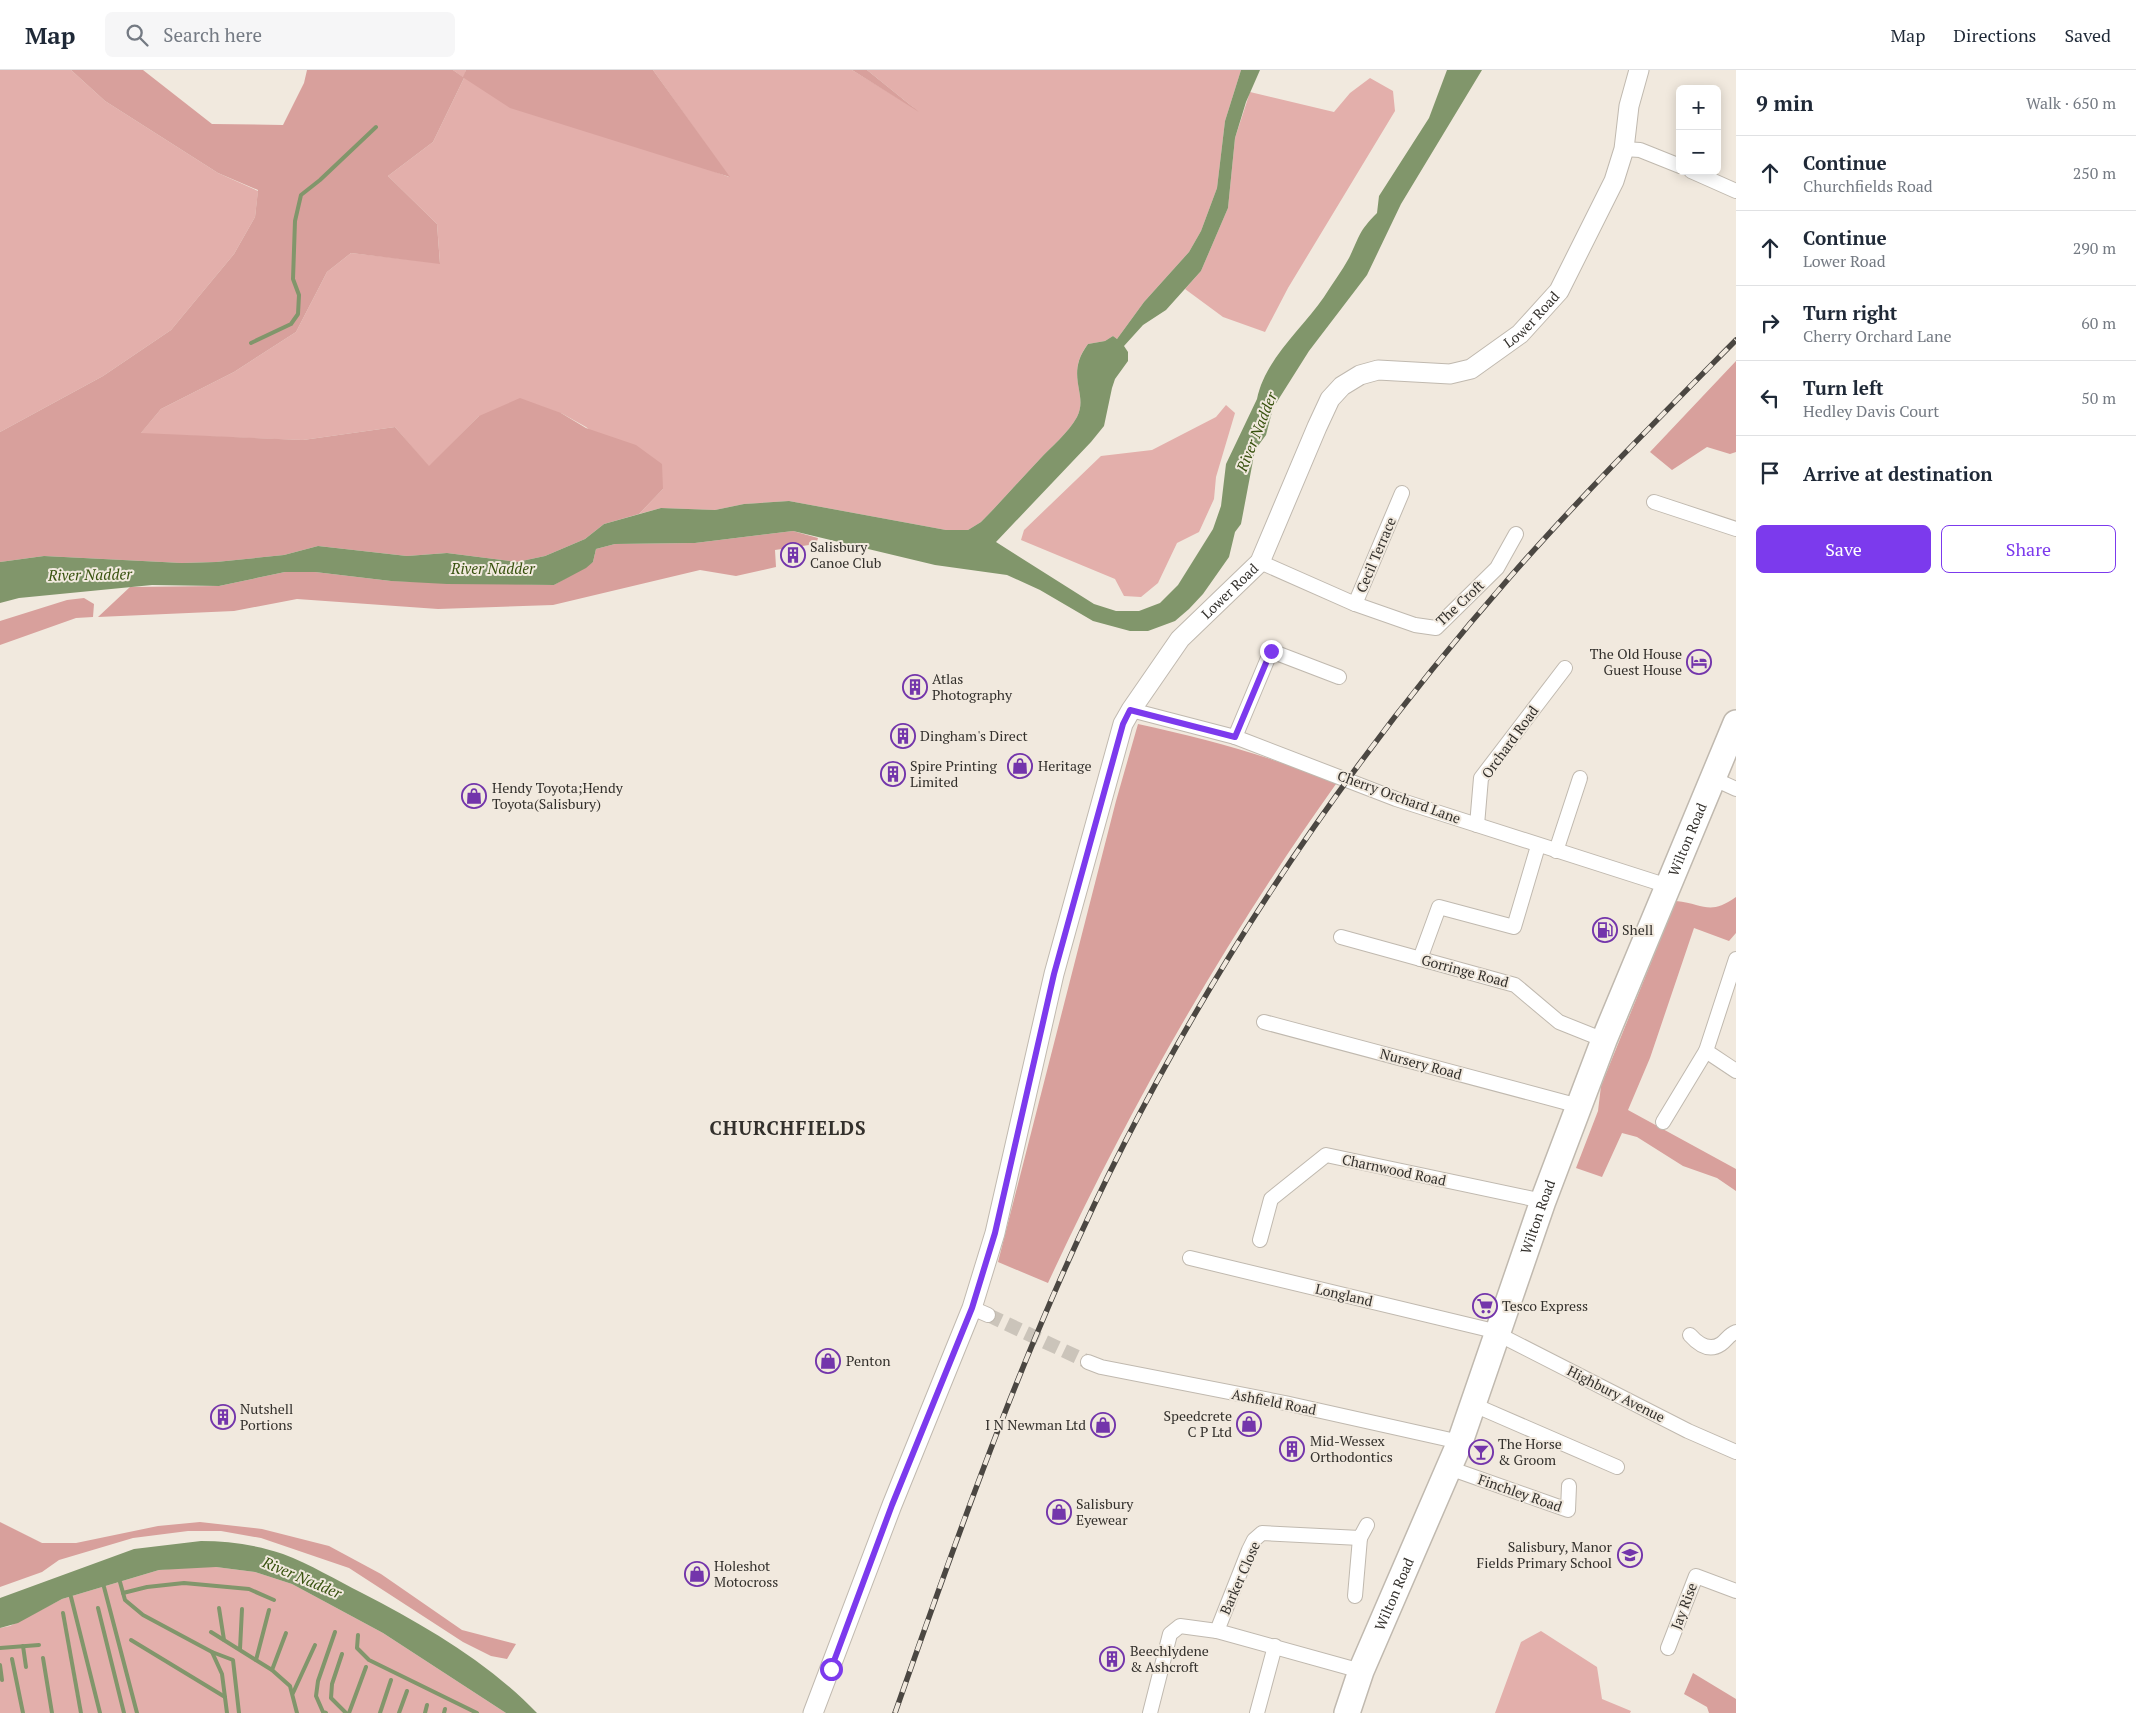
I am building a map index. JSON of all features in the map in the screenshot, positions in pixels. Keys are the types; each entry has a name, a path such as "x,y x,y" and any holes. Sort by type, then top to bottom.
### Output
{"highway":[{"name":"Wilton Road","path":"1347,1713 1360,1671 1460,1442 1543,1201 1604,1040 1736,723"}],"street":[{"name":"Lower Road","path":"814,1713 892,1505 980,1311 995,1233 1054,974 1123,724 1130,710 1180,639 1260,562 1330,400 1342,386 1360,375 1378,370 1450,374 1472,369 1520,334 1559,290 1614,180 1624,149 1629,106 1639,70"},
{"path":"1624,149 1640,150 1676,164"},
{"path":"1700,175 1736,191"},
{"name":"Cecil Terrace","path":"1260,562 1355,604 1402,493"},
{"path":"1654,502 1736,529"},
{"name":"The Croft","path":"1355,604 1415,625 1436,628 1496,568 1516,534"},
{"path":"1235,737 1271,651 1338,677"},
{"name":"Orchard Road","path":"1476,824 1481,778 1565,668"},
{"name":"Cherry Orchard Lane","path":"1130,710 1235,737 1396,799 1538,846 1668,886"},
{"path":"1556,851 1580,778"},
{"path":"1712,778 1736,789"},
{"path":"1420,959 1438,907 1514,927 1538,846"},
{"name":"Gorringe Road","path":"1341,937 1515,985 1559,1022 1604,1040"},
{"path":"1663,1122 1706,1051 1736,959"},
{"name":"Nursery Road","path":"1264,1022 1579,1106"},
{"path":"1706,1051 1736,1071"},
{"name":"Charnwood Road","path":"1260,1240 1271,1199 1326,1156 1543,1201"},
{"name":"Longland","path":"1190,1258 1497,1333"},
{"path":"1690,1335 1700,1346 1713,1347 1722,1344 1730,1334 1736,1332"},
{"name":"Highbury Avenue","path":"1497,1333 1688,1431 1736,1452"},
{"name":"Ashfield Road","path":"1088,1362 1101,1367 1303,1407 1460,1442"},
{"path":"1474,1405 1617,1467"},
{"name":"Finchley Road","path":"1449,1468 1568,1510 1569,1486"},
{"path":"1355,1596 1360,1538 1367,1525"},
{"name":"Barker Close","path":"1217,1631 1249,1550 1254,1540 1262,1533 1360,1538"},
{"name":"Jay Rise","path":"1668,1648 1696,1576 1736,1591"},
{"path":"1150,1713 1170,1634 1180,1626 1217,1631 1360,1671"},
{"path":"1257,1713 1275,1646"}],"shaded area":[{"path":"0,70 71,70 105,101 218,173 258,191 255,217 234,254 171,330 103,376 0,432"},
{"path":"71,70 143,70 212,124 283,125 304,83 307,70 453,70 463,77 466,70 653,70 730,177 510,108 464,78 433,142 388,176 437,224 440,264 351,253 327,272 296,332 234,372 161,409 141,433 303,440 395,427 429,466 479,416 520,398 561,413 586,428 636,445 662,464 663,489 639,514 604,524 585,539 545,556 517,562 447,553 407,556 318,546 284,555 216,562 182,563 44,556 0,562 0,432 103,376 171,330 234,254 255,217 258,190 218,173 105,101"},
{"path":"453,70 466,70 464,77 729,177 653,70 852,70 914,108 867,70 1241,70 1225,121 1217,188 1201,231 1189,252 1144,302 1117,339 1113,336 1105,341 1088,344 1081,355 1078,365 1080,409 1077,417 1064,434 981,522 968,530 946,530 789,501 744,504 715,510 661,508 639,514 663,489 586,427 561,413 479,416 429,467 395,427 303,440 140,434 161,409 234,372 296,332 327,272 351,253 440,263 437,224 388,176 433,142 464,78"},
{"path":"852,70 867,70 919,112"},
{"path":"1370,78 1393,91 1395,111 1288,288 1265,332 1223,317 1185,289 1201,271 1228,208 1235,138 1250,92 1334,112 1350,93"},
{"path":"1736,361 1736,452 1730,454 1707,447 1672,470 1650,452"},
{"path":"1226,405 1235,413 1216,477 1214,499 1199,532 1177,543 1158,583 1141,597 1124,596 1115,579 1021,540 1024,530 1101,456 1152,450 1216,417"},
{"path":"793,531 818,538 815,548 809,545 775,550 776,567 736,576 700,570 553,605 438,609 297,599 234,611 98,617 130,587 219,586 285,572 315,572 391,581 554,585 593,562 596,549 615,544 695,543"},
{"path":"84,598 94,604 93,617 76,618 0,645 0,621 67,600"},
{"path":"1138,724 1238,749 1288,765 1336,784 1255,904 1180,1027 1111,1153 1048,1283 998,1262 1116,801"},
{"path":"1736,897 1736,933 1729,941 1694,928 1650,1058 1628,1110 1736,1169 1736,1191 1717,1178 1683,1166 1637,1137 1622,1133 1602,1177 1576,1168 1598,1111 1601,1086 1676,901 1713,907 1727,903"},
{"path":"0,1522 42,1543 76,1543 158,1526 200,1522 262,1529 329,1546 381,1574 462,1630 516,1644 507,1659 491,1656 463,1642 349,1568 261,1538 221,1531 188,1531 133,1538 59,1560 42,1572 0,1587"},
{"path":"216,1567 255,1572 292,1584 383,1633 506,1713 0,1713 0,1628 10,1626 62,1599 159,1570"},
{"path":"1541,1631 1597,1667 1602,1699 1631,1711 1630,1713 1495,1713 1521,1642"},
{"path":"1693,1673 1736,1699 1736,1713 1709,1713 1707,1707 1684,1694"}],"water":[{"name":"River Nadder","path":"1241,70 1260,70 1246,102 1235,138 1228,208 1201,271 1166,310 1143,325 1124,346 1128,352 1128,361 1115,379 1104,426 996,542 1094,604 1116,611 1139,611 1160,603 1178,585 1213,529 1221,506 1226,464 1268,371 1285,345 1324,297 1346,263 1363,230 1377,213 1379,196 1429,118 1447,70 1482,70 1401,204 1367,275 1309,351 1273,408 1266,435 1255,450 1241,524 1235,532 1229,557 1203,594 1175,621 1148,631 1130,631 1093,621 1040,590 1007,575 935,565 793,531 695,543 615,544 596,549 593,562 586,568 554,585 447,584 391,581 315,572 285,572 219,586 152,585 19,598 0,603 0,562 44,556 182,563 216,562 284,555 318,546 407,556 447,553 517,562 545,556 585,539 604,524 661,508 715,510 744,504 789,501 946,530 968,530 981,522 1064,434 1077,417 1080,409 1078,366 1081,355 1088,344 1105,341 1113,336 1117,339 1144,302 1189,252 1201,231 1217,188 1225,121"},
{"name":"River Nadder","path":"201,1541 263,1548 313,1567 409,1618 454,1646 498,1677 537,1713 506,1713 383,1633 292,1584 255,1572 216,1567 159,1570 62,1599 18,1623 0,1628 0,1598 134,1549"}],"waterway":[{"path":"251,343 291,324 298,314 299,295 293,279 295,221 301,195 320,180 376,127"},
{"path":"120,1582 125,1600 143,1615 212,1652 222,1674 227,1713"},
{"path":"123,1593 147,1587 184,1583 249,1589 274,1600"},
{"path":"104,1587 137,1713"},
{"path":"71,1597 100,1713"},
{"path":"98,1608 124,1713"},
{"path":"219,1608 224,1640"},
{"path":"240,1649 242,1609"},
{"path":"256,1660 269,1610"},
{"path":"63,1613 81,1713"},
{"path":"211,1632 272,1670 290,1686 297,1713"},
{"path":"326,1713 323,1712 316,1696 318,1681 335,1632"},
{"path":"272,1670 286,1633"},
{"path":"358,1635 357,1648 369,1660 477,1713"},
{"path":"131,1640 225,1697"},
{"path":"0,1648 39,1645"},
{"path":"293,1693 315,1645"},
{"path":"23,1646 26,1667"},
{"path":"212,1652 233,1660 239,1713"},
{"path":"342,1654 332,1684 331,1698 346,1713"},
{"path":"43,1658 52,1713"},
{"path":"12,1659 23,1713"},
{"path":"0,1665 2,1680"},
{"path":"349,1713 366,1667"},
{"path":"380,1713 391,1680"},
{"path":"399,1713 407,1691"},
{"path":"425,1713 427,1705"},
{"path":"444,1713 445,1709"}],"tunnel":[{"path":"988,1315 1088,1362"}],"railway":[{"path":"895,1713 946,1568 1000,1425 1090,1213 1164,1068 1252,920 1349,778 1454,642 1565,516 1736,340"}],"place":[{"name":"Salisbury Canoe Club","path":"793,555"},
{"name":"The Old House Guest House","path":"1699,662"},
{"name":"Atlas Photography","path":"915,687"},
{"name":"Dingham's Direct","path":"903,736"},
{"name":"Heritage","path":"1020,766"},
{"name":"Spire Printing Limited","path":"893,774"},
{"name":"Hendy Toyota;Hendy Toyota(Salisbury)","path":"474,796"},
{"name":"Shell","path":"1605,930"},
{"name":"Tesco Express","path":"1485,1306"},
{"name":"Penton","path":"828,1361"},
{"name":"Nutshell Portions","path":"223,1417"},
{"name":"Speedcrete C P Ltd","path":"1249,1424"},
{"name":"I N Newman Ltd","path":"1103,1425"},
{"name":"Mid-Wessex Orthodontics","path":"1292,1449"},
{"name":"The Horse & Groom","path":"1481,1452"},
{"name":"Salisbury Eyewear","path":"1059,1512"},
{"name":"Salisbury, Manor Fields Primary School","path":"1630,1555"},
{"name":"Holeshot Motocross","path":"697,1574"},
{"name":"Beechlydene & Ashcroft","path":"1112,1659"}],"district":[{"name":"CHURCHFIELDS","path":"788,1128"}],"route":[{"path":"831,1669 892,1505 946,1377 972,1308 995,1233 1054,974 1085,868 1123,724 1130,710 1235,737 1271,651"}]}
